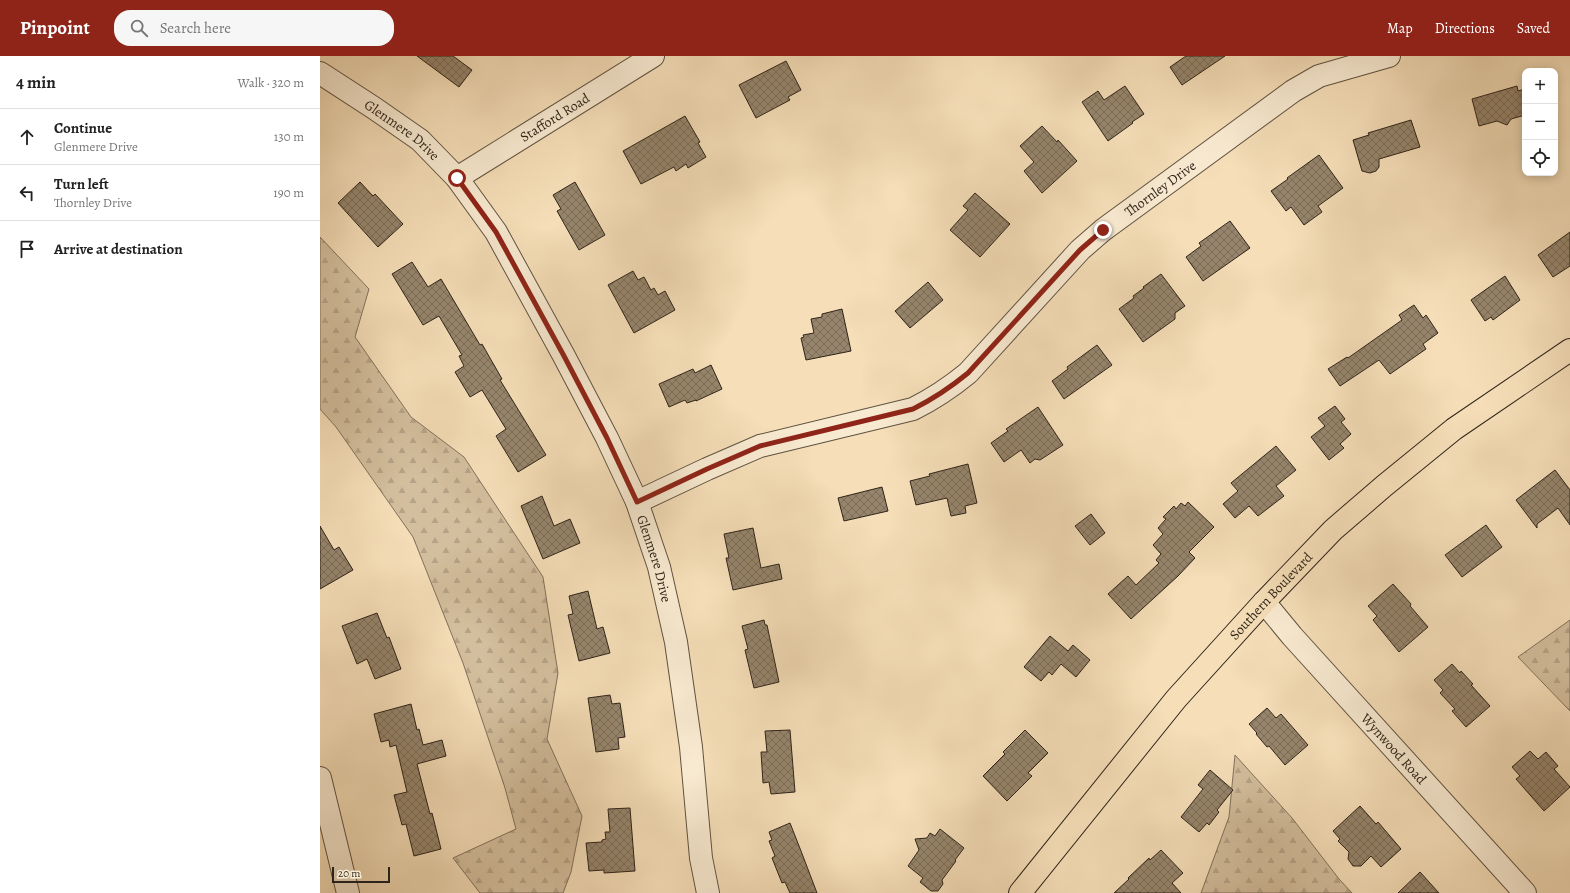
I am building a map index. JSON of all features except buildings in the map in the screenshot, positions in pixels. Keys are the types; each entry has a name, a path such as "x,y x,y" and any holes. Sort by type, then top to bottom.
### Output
{"main road":[{"name":"Southern Boulevard","path":"1020,893 1176,699 1264,602 1333,530 1454,429 1570,350"}],"street":[{"name":"Stafford Road","path":"457,178 653,56"},
{"name":"Thornley Drive","path":"637,502 760,446 913,409 929,401 948,389 968,373 1080,250 1103,230 1293,91 1319,76 1389,56"},
{"name":"Glenmere Drive","path":"320,73 420,140 457,178 496,232 607,438 637,502 659,567 676,642 691,747 701,858 708,893"},
{"name":"Wynwood Road","path":"1264,602 1292,636 1526,893"},
{"path":"320,778 348,893"}],"green space":[{"path":"320,237 369,289 355,337 411,417 464,457 543,577 558,673 547,739 582,816 571,872 563,893 480,893 453,858 516,829 505,788 463,663 413,537 336,427 320,409"},
{"path":"1570,620 1570,711 1518,657"},
{"path":"1235,755 1292,818 1339,879 1352,893 1201,893 1229,817"}],"route":[{"path":"457,178 496,232 607,438 637,502 760,446 913,409 929,401 948,389 968,373 1080,250 1103,230"}]}
